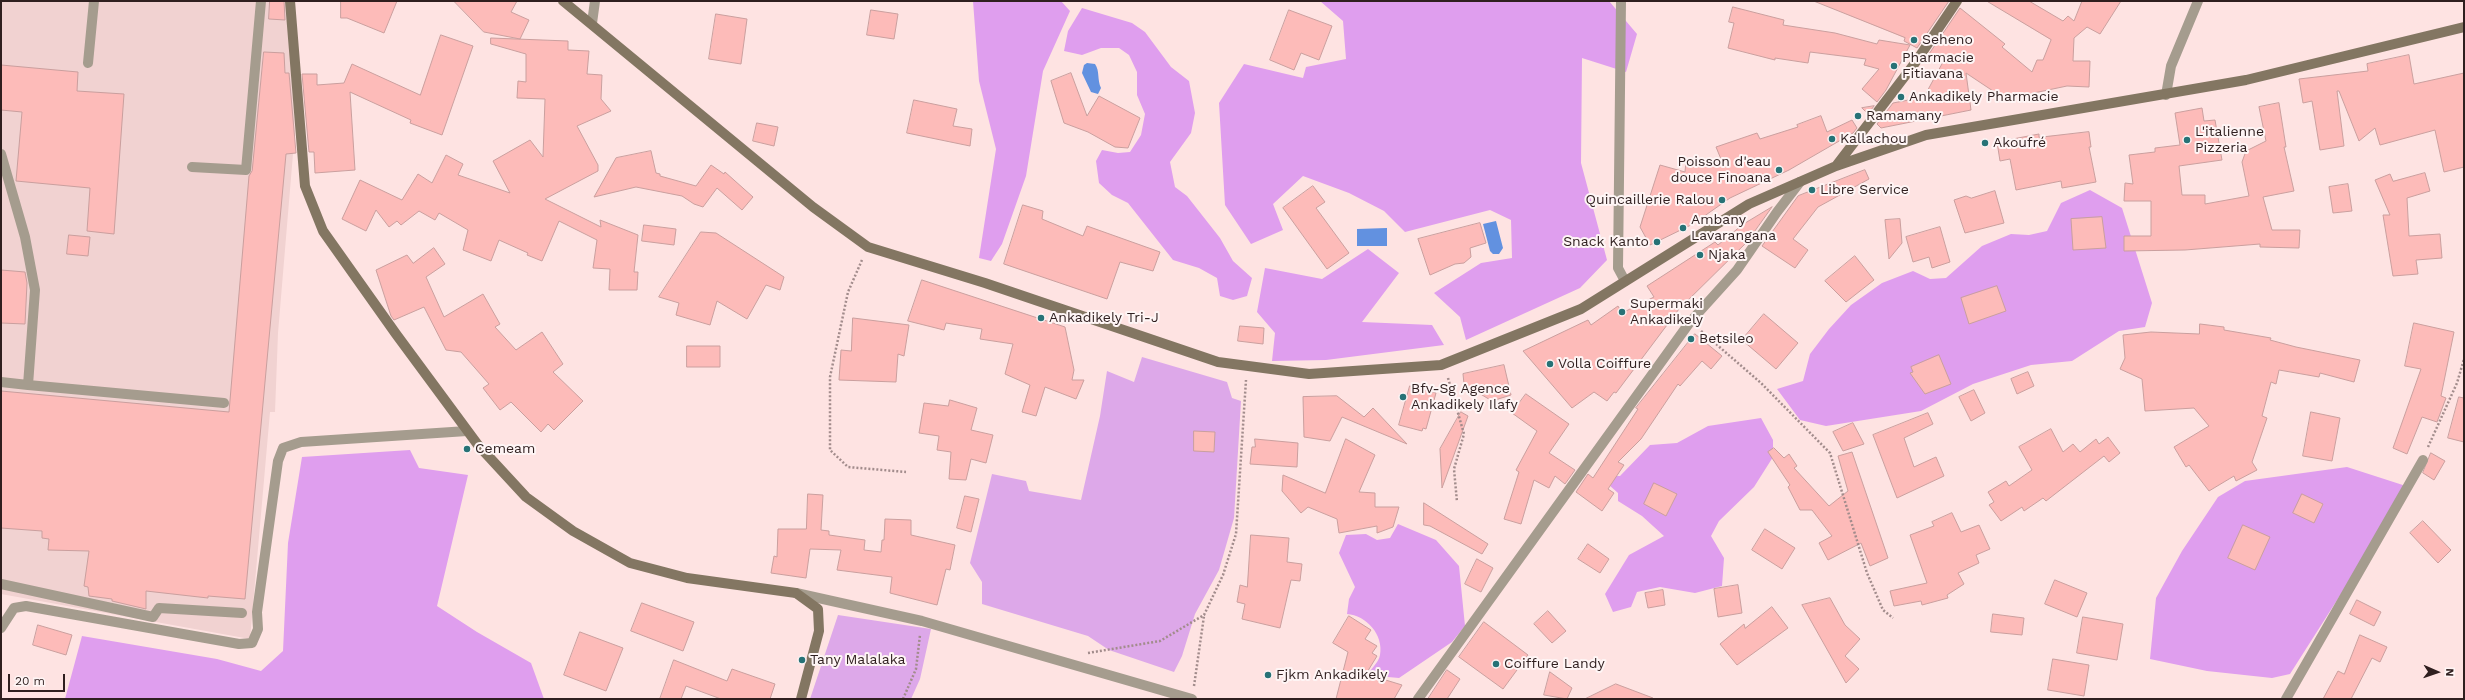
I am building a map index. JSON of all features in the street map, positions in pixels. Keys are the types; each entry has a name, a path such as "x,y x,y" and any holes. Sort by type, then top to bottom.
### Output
{"main road":[{"path":"290,1 305,186 323,231 467,431 526,497 573,531 630,563 687,578 796,593 818,609 819,631 801,699"},
{"path":"563,1 592,23 813,207 868,247 978,280 1218,362 1309,374 1441,365 1581,308 1749,204 1836,166 1926,135 2166,95 2246,80 2464,27"},
{"path":"1836,166 1915,63 1957,1"}],"street":[{"path":"88,63 94,1"},
{"path":"192,167 246,170 261,1"},
{"path":"592,23 595,1"},
{"path":"1621,1 1618,268 1625,281"},
{"path":"2166,95 2171,66 2198,1"},
{"path":"1,154 25,236 35,290 28,385"},
{"path":"1418,699 1690,322 1738,270 1777,212 1800,182"},
{"path":"1,382 224,403"},
{"path":"1,628 14,608 26,606 239,644 252,642 258,629 258,605 278,461 283,448 302,442 467,431"},
{"path":"2286,699 2423,460"},
{"path":"1,584 153,617 159,608 242,613"},
{"path":"796,593 922,621 1192,699"}],"path":[{"path":"868,247 848,292 830,377 830,450 848,467 906,472"},
{"path":"1690,322 1762,383 1830,453 1867,573 1883,610 1893,618"},
{"path":"2423,460 2457,383 2464,359"},
{"path":"1441,365 1445,370 1464,434 1454,469 1457,502"},
{"path":"1192,699 1204,615 1223,575 1236,534 1247,366"},
{"path":"1066,662 1088,654 1160,641 1204,615"},
{"path":"903,699 916,669 922,621"}],"shaded area":[{"path":"1,1 287,1 295,130 278,333 275,412 270,412 250,639 1,594"},
{"path":"973,1 1061,1 1070,11 1043,71 1026,176 1002,244 991,261 979,258 996,149 979,81"},
{"path":"1320,1 1609,1 1637,34 1626,72 1582,58 1581,163 1607,260 1580,288 1466,340 1460,317 1434,293 1481,263 1512,258 1511,220 1490,210 1405,232 1384,211 1349,193 1303,176 1273,204 1283,230 1251,244 1225,205 1219,103 1244,64 1303,78 1306,67 1346,59 1343,21"},
{"path":"1082,8 1132,23 1145,32 1171,67 1189,81 1195,113 1191,133 1170,162 1175,187 1187,196 1220,238 1233,261 1252,278 1247,296 1233,300 1220,296 1217,278 1199,268 1173,260 1128,203 1112,195 1099,183 1096,161 1102,150 1118,153 1130,152 1141,135 1145,114 1137,95 1137,72 1129,55 1119,48 1101,48 1082,55 1064,51 1068,31"},
{"path":"2090,190 2122,208 2152,303 2145,327 2119,331 2072,361 2031,365 1973,384 1921,411 1826,426 1800,420 1777,389 1803,381 1810,354 1829,329 1851,305 1882,283 1913,271 1930,279 1946,278 1982,246 2011,234 2029,235 2047,231 2061,203"},
{"path":"1368,249 1399,273 1362,322 1432,325 1444,345 1326,360 1272,361 1275,333 1257,312 1265,268 1322,279"},
{"path":"1142,357 1227,382 1232,398 1241,401 1234,518 1219,570 1195,614 1182,656 1174,672 1109,650 1088,636 982,604 982,582 970,563 992,474 1026,481 1029,491 1081,500 1100,416 1107,371 1134,382"},
{"path":"1761,418 1773,440 1773,457 1754,487 1719,521 1711,536 1724,558 1722,586 1695,593 1660,587 1637,592 1631,607 1613,612 1605,594 1629,555 1664,536 1642,516 1618,501 1618,493 1599,476 1620,476 1650,445 1677,443 1708,426"},
{"path":"410,450 419,468 468,475 437,606 477,632 531,663 544,699 65,699 82,636 217,659 261,671 283,651 288,543 302,457"},
{"path":"2347,467 2409,487 2290,674 2272,678 2207,671 2150,659 2156,598 2182,551 2218,497 2245,481"},
{"path":"1398,524 1436,540 1459,566 1465,626 1452,642 1399,678 1377,676 1370,671 1376,664 1380,655 1381,648 1379,640 1372,627 1367,622 1354,615 1347,614 1349,599 1355,587 1339,553 1346,535 1366,534 1377,540 1390,538"},
{"path":"838,615 931,629 920,679 911,699 810,699"}],"water":[{"path":"1087,63 1095,64 1097,67 1101,88 1098,94 1091,92 1082,73 1084,65"},
{"path":"1496,221 1503,248 1499,254 1493,254 1490,251 1483,224"},
{"path":"1387,228 1387,246 1357,246 1357,229"}],"building":[{"path":"270,1 284,1 285,20 269,19"},
{"path":"341,1 397,1 384,33 347,18 341,18"},
{"path":"454,1 517,1 511,12 529,20 520,39 484,32"},
{"path":"1814,1 1949,1 1917,48 1904,41 1905,38"},
{"path":"1987,1 2029,1 2063,21 2068,16 2074,21 2082,1 2121,1 2100,34 2087,27 2074,38 2073,61 2090,61 2089,87 2067,86 2005,99 1966,73 1971,110 1881,128 1877,124 1893,103 1924,97 1943,62 1929,54 1960,8 2005,44 2002,47 2032,72 2037,60 2043,60 2051,40"},
{"path":"1733,7 1784,20 1783,25 1835,33 1877,44 1879,40 1910,45 1886,90 1877,102 1862,89 1879,69 1864,65 1866,59 1810,52 1808,63 1775,58 1775,60 1728,48 1734,23 1729,22"},
{"path":"871,10 898,14 894,39 867,35"},
{"path":"1289,10 1332,26 1319,60 1301,53 1294,70 1270,60"},
{"path":"716,14 747,19 741,64 709,59"},
{"path":"441,35 473,46 442,135 410,123 411,120 350,92 355,170 315,173 314,152 309,152 302,74 317,74 317,85 344,83 352,64 420,95"},
{"path":"491,38 568,41 568,50 589,51 587,74 602,75 601,99 611,111 577,126 598,165 598,171 545,199 601,227 600,220 638,235 634,272 638,272 637,290 609,290 610,269 593,268 597,240 559,221 542,261 499,240 491,261 463,250 468,230 439,213 435,220 419,211 401,225 397,221 389,227 376,210 366,231 342,219 360,180 402,200 418,174 432,183 446,155 463,164 458,175 510,193 493,161 530,140 543,157 545,99 517,98 518,81 526,82 526,54 491,44"},
{"path":"264,52 284,53 285,73 289,73 296,153 286,154 245,599 208,596 208,598 146,591 146,609 112,601 112,599 89,596 88,587 84,586 89,551 48,550 49,539 42,538 42,531 1,528 1,391 229,412 249,176 252,171"},
{"path":"2409,55 2414,84 2464,73 2464,167 2444,172 2435,130 2380,145 2375,128 2359,141 2339,91 2337,91 2344,146 2320,150 2312,101 2303,103 2299,79 2368,71 2367,64"},
{"path":"1,65 78,72 77,91 124,94 114,234 87,231 90,188 16,181 22,112 1,110"},
{"path":"1071,73 1087,116 1099,96 1140,118 1128,148 1115,147 1088,132 1064,123 1051,81"},
{"path":"914,100 957,109 953,126 972,129 970,146 907,133"},
{"path":"2279,103 2286,147 2284,147 2294,191 2263,197 2272,230 2300,230 2299,248 2260,247 2260,244 2185,250 2124,251 2124,236 2151,236 2151,201 2124,201 2125,183 2133,184 2129,155 2155,152 2155,148 2180,145 2175,113 2202,108 2204,121 2215,120 2222,160 2179,166 2182,195 2205,195 2205,204 2249,196 2242,162 2246,151 2266,141 2259,107"},
{"path":"1874,106 1868,114 1862,108"},
{"path":"1821,116 1827,132 1852,120 1857,128 1853,133 1789,170 1730,198 1693,224 1650,245 1640,227 1660,165 1685,172 1686,161 1723,164 1716,147 1757,133 1760,139 1798,127 1797,125"},
{"path":"757,123 778,127 774,146 753,141"},
{"path":"2089,132 2091,147 2089,147 2096,182 2062,188 2061,181 2016,190 2010,159 2000,161 1997,142 2039,134 2039,137"},
{"path":"651,151 656,173 660,174 660,176 696,186 711,165 724,174 725,172 753,197 742,210 717,188 703,207 694,204 682,196 636,187 594,197 616,158"},
{"path":"1865,170 1869,179 1818,207 1793,239 1808,250 1795,268 1762,246 1798,196"},
{"path":"2425,173 2430,191 2407,198 2409,236 2440,234 2442,258 2416,260 2418,274 2393,276 2383,215 2390,215 2375,180 2390,174 2393,181"},
{"path":"2348,184 2352,211 2333,213 2329,187"},
{"path":"1313,186 1325,202 1316,208 1349,253 1327,269 1283,208"},
{"path":"1995,191 2004,223 1965,233 1954,200 1966,196 1971,198"},
{"path":"1023,205 1043,211 1042,219 1083,236 1087,226 1160,252 1153,271 1120,262 1107,299 1004,264"},
{"path":"1772,207 1747,242 1679,309 1616,393 1614,392 1607,401 1594,392 1572,408 1523,351 1588,320 1591,325 1618,306 1622,313 1654,297 1647,286 1715,242 1718,245 1742,225"},
{"path":"2102,217 2106,248 2073,250 2071,219"},
{"path":"1900,219 1902,243 1889,259 1885,220"},
{"path":"1480,223 1486,243 1470,248 1471,257 1464,263 1455,264 1430,275 1418,239"},
{"path":"644,225 676,229 674,245 642,241"},
{"path":"1940,227 1950,262 1932,268 1929,257 1913,262 1906,237"},
{"path":"701,232 716,233 784,277 780,290 766,285 747,319 717,301 710,325 676,315 679,303 659,297"},
{"path":"69,235 90,237 88,256 67,254"},
{"path":"434,248 445,264 426,277 444,317 483,294 500,324 495,327 516,350 542,332 563,364 553,372 583,401 554,430 548,424 541,432 511,402 500,410 483,388 489,384 461,352 446,350 424,307 394,320 391,316 376,270 407,255 413,263"},
{"path":"1855,256 1874,280 1846,302 1825,281"},
{"path":"1,270 25,272 27,283 25,324 1,323"},
{"path":"922,280 1065,327 1074,370 1072,380 1084,380 1076,399 1045,387 1036,416 1022,412 1030,385 1005,374 1013,344 980,339 982,329 946,323 944,330 908,321"},
{"path":"1997,286 2006,311 1969,324 1961,298"},
{"path":"1764,314 1798,343 1776,369 1742,340"},
{"path":"853,318 909,325 904,356 898,354 896,382 839,380 841,350 851,351"},
{"path":"2414,323 2454,332 2441,396 2446,398 2437,422 2422,417 2407,454 2393,448 2421,369 2405,366"},
{"path":"2200,324 2224,327 2224,330 2271,338 2270,340 2296,347 2360,360 2354,382 2320,373 2319,377 2279,370 2276,384 2271,382 2262,416 2267,418 2252,462 2257,470 2236,481 2234,476 2209,491 2189,465 2186,467 2174,447 2209,426 2194,408 2145,411 2142,379 2120,369 2125,358 2123,335 2151,332 2199,334"},
{"path":"1240,326 1264,328 1263,344 1238,341"},
{"path":"1695,334 1722,356 1711,369 1702,361 1680,386 1678,384 1641,439 1618,462 1624,465 1608,489 1614,493 1602,511 1576,492 1588,474 1593,478 1638,409 1636,408"},
{"path":"687,346 720,346 720,367 687,367"},
{"path":"1939,355 1951,384 1925,394 1910,373 1913,372 1911,367"},
{"path":"1504,365 1511,395 1492,401 1464,384 1463,374"},
{"path":"2028,372 2034,386 2017,394 2011,379"},
{"path":"1410,386 1436,393 1426,429 1423,428 1422,431 1399,425"},
{"path":"1974,390 1985,413 1971,421 1959,397"},
{"path":"1526,394 1569,424 1549,453 1575,470 1565,484 1555,476 1549,488 1534,480 1521,524 1504,519 1519,472 1516,470 1537,431 1512,413"},
{"path":"1337,396 1364,417 1373,408 1407,444 1342,417 1330,441 1304,437 1303,397"},
{"path":"2459,397 2464,398 2464,442 2448,438"},
{"path":"950,400 977,408 971,430 993,435 986,463 971,459 966,480 949,479 951,452 937,450 939,436 919,433 924,403 948,406"},
{"path":"1461,412 1468,416 1442,488 1440,449"},
{"path":"2311,412 2340,418 2332,461 2303,456"},
{"path":"1928,413 1933,424 1904,438 1914,467 1936,457 1944,476 1897,498 1873,435"},
{"path":"1853,423 1864,444 1843,451 1833,432"},
{"path":"2051,429 2063,452 2073,444 2080,452 2096,439 2099,444 2108,437 2120,453 2109,462 2104,456 2046,501 2043,498 2024,511 2022,507 2001,521 1989,505 1994,502 1988,492 2006,481 2009,486 2032,470 2019,447"},
{"path":"1194,431 1215,432 1214,452 1194,451"},
{"path":"1255,439 1298,443 1297,467 1250,464 1252,447 1255,447"},
{"path":"1346,439 1375,455 1359,492 1375,493 1375,507 1399,507 1393,527 1377,533 1377,526 1339,533 1337,519 1308,507 1301,513 1282,491 1283,475 1325,493"},
{"path":"1774,448 1784,458 1789,454 1797,466 1794,468 1829,506 1848,491 1838,456 1852,452 1888,558 1870,566 1861,543 1828,560 1819,543 1832,536 1812,510 1800,510 1788,487 1790,485 1768,452"},
{"path":"2431,453 2445,461 2434,480 2423,473"},
{"path":"1654,483 1677,494 1666,516 1644,504"},
{"path":"808,494 823,495 821,530 829,531 829,535 865,540 864,550 881,552 882,540 884,540 885,519 911,520 911,535 955,545 950,570 946,569 937,605 890,593 892,577 837,570 841,550 810,549 806,578 771,573 774,556 777,557 778,529 806,529"},
{"path":"2302,494 2323,504 2314,523 2293,513"},
{"path":"965,496 979,499 971,532 957,528"},
{"path":"1424,503 1488,544 1482,554 1430,526 1424,525"},
{"path":"1952,513 1961,532 1979,525 1990,549 1976,555 1979,563 1958,573 1964,584 1947,595 1948,598 1922,605 1921,601 1894,606 1890,591 1927,583 1910,535 1934,526 1932,522"},
{"path":"2423,521 2451,550 2438,563 2410,533"},
{"path":"2243,525 2270,537 2255,570 2228,558"},
{"path":"1765,529 1795,548 1782,569 1752,550"},
{"path":"1251,535 1289,538 1287,562 1302,564 1300,581 1291,580 1280,628 1242,619 1245,604 1237,602 1240,585 1247,587"},
{"path":"1588,544 1609,559 1600,573 1578,559"},
{"path":"1477,559 1493,568 1481,592 1465,584"},
{"path":"2055,580 2087,593 2077,617 2045,604"},
{"path":"1738,585 1742,613 1718,617 1714,589"},
{"path":"1663,590 1665,605 1648,608 1645,593"},
{"path":"1830,598 1845,625 1860,639 1845,656 1859,669 1846,683 1802,605"},
{"path":"2357,600 2381,612 2374,626 2350,614"},
{"path":"642,603 694,622 683,651 631,631"},
{"path":"1772,607 1788,628 1737,665 1720,644 1744,624 1745,628"},
{"path":"1548,611 1566,631 1552,643 1534,624"},
{"path":"1993,614 2024,618 2022,635 1991,632"},
{"path":"1349,616 1371,630 1365,639 1377,646 1372,653 1377,656 1366,674 1402,685 1394,699 1336,699 1348,652 1333,643"},
{"path":"2083,617 2123,624 2117,660 2077,653"},
{"path":"1484,622 1528,655 1503,689 1459,657"},
{"path":"38,625 72,635 66,655 33,645"},
{"path":"580,632 623,648 606,691 564,675"},
{"path":"2360,635 2387,647 2380,662 2372,658 2351,699 2323,699 2338,671 2344,674"},
{"path":"2053,659 2089,665 2084,696 2048,690"},
{"path":"674,660 727,681 732,669 775,684 770,699 721,699 686,686 681,699 660,699"},
{"path":"1447,670 1460,679 1447,699 1428,699"},
{"path":"1550,672 1572,688 1567,699 1544,695"},
{"path":"1616,684 1653,698 1653,699 1585,699"}],"place":[{"name":"Seheno","path":"1914,40"},
{"name":"Pharmacie Fitiavana","path":"1894,66"},
{"name":"Ankadikely Pharmacie","path":"1901,97"},
{"name":"Ramamany","path":"1858,116"},
{"name":"Kallachou","path":"1832,139"},
{"name":"L'italienne Pizzeria","path":"2187,140"},
{"name":"Akoufré","path":"1985,143"},
{"name":"Poisson d'eau douce Finoana","path":"1779,170"},
{"name":"Libre Service","path":"1812,190"},
{"name":"Quincaillerie Ralou","path":"1722,200"},
{"name":"Ambany Lavarangana","path":"1683,228"},
{"name":"Snack Kanto","path":"1657,242"},
{"name":"Njaka","path":"1700,255"},
{"name":"Supermaki Ankadikely","path":"1622,312"},
{"name":"Ankadikely Tri-J","path":"1041,318"},
{"name":"Betsileo","path":"1691,339"},
{"name":"Volla Coiffure","path":"1550,364"},
{"name":"Bfv-Sg Agence Ankadikely Ilafy","path":"1403,397"},
{"name":"Cemeam","path":"467,449"},
{"name":"Tany Malalaka","path":"802,660"},
{"name":"Coiffure Landy","path":"1496,664"},
{"name":"Fjkm Ankadikely","path":"1268,675"}]}
